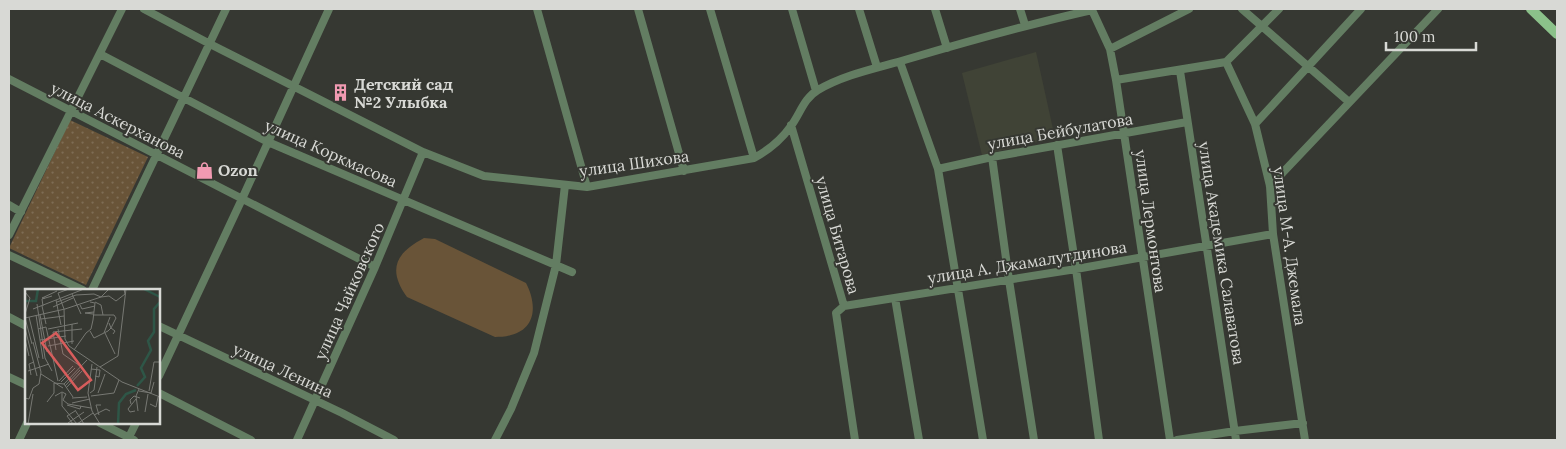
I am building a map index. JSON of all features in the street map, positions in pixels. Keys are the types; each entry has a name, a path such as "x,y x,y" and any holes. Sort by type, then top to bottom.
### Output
{"main road":[{"path":"1531,9 1557,34"}],"street":[{"path":"9,235 122,9"},
{"name":"улица Шихова","path":"144,9 424,152 484,176 587,187 754,158 769,150 791,125 806,99 816,90 835,81 877,67 1025,25 1092,9"},
{"path":"92,289 226,9"},
{"path":"160,374 330,9"},
{"path":"538,9 587,187"},
{"path":"638,9 684,171"},
{"path":"710,9 754,158"},
{"path":"792,9 816,90"},
{"path":"860,9 877,67"},
{"path":"935,9 947,48"},
{"path":"1020,9 1025,25"},
{"name":"улица Лермонтова","path":"1092,9 1110,50 1116,80 1170,440"},
{"path":"1110,50 1190,9"},
{"path":"1242,9 1349,102"},
{"path":"1116,80 1226,62 1279,9"},
{"path":"1255,124 1361,9"},
{"path":"1270,186 1438,9"},
{"name":"улица Коркмасова","path":"100,54 268,142 572,272"},
{"path":"900,62 938,169 983,440"},
{"name":"улица М-А. Джемала","path":"1226,62 1255,124 1270,186 1273,234 1305,440"},
{"name":"улица Академика Салаватова","path":"1180,70 1236,440"},
{"name":"улица Аскерханова","path":"9,79 375,267"},
{"name":"улица Бейбулатова","path":"938,169 992,157 1187,122"},
{"name":"улица Битарова","path":"791,125 844,306 836,313 855,440"},
{"path":"1057,145 1099,440"},
{"name":"улица Чайковского","path":"296,440 316,400 424,152"},
{"path":"992,157 1034,440"},
{"path":"495,440 511,409 534,353 556,265 564,185"},
{"path":"9,205 21,212"},
{"name":"улица А. Джамалутдинова","path":"844,306 1076,269 1273,234"},
{"path":"9,255 80,289"},
{"path":"895,298 919,440"},
{"path":"9,317 25,325"},
{"name":"улица Ленина","path":"160,327 316,400 394,440"},
{"path":"9,377 25,385"},
{"path":"160,394 251,440"},
{"path":"1177,440 1303,423"},
{"path":"19,440 27,424"},
{"path":"102,424 131,439 136,424"}],"shaded area":[{"path":"1036,52 1055,138 982,155 962,73"},
{"path":"70,120 148,157 86,285 9,248"},
{"path":"424,238 435,239 526,283 533,306 530,320 526,327 520,332 509,336 495,337 407,297 397,278 396,270 398,263 401,256 407,250"}],"place":[{"name":"Детский сад №2 Улыбка","path":"340,93"},
{"name":"Ozon","path":"204,170"}]}
